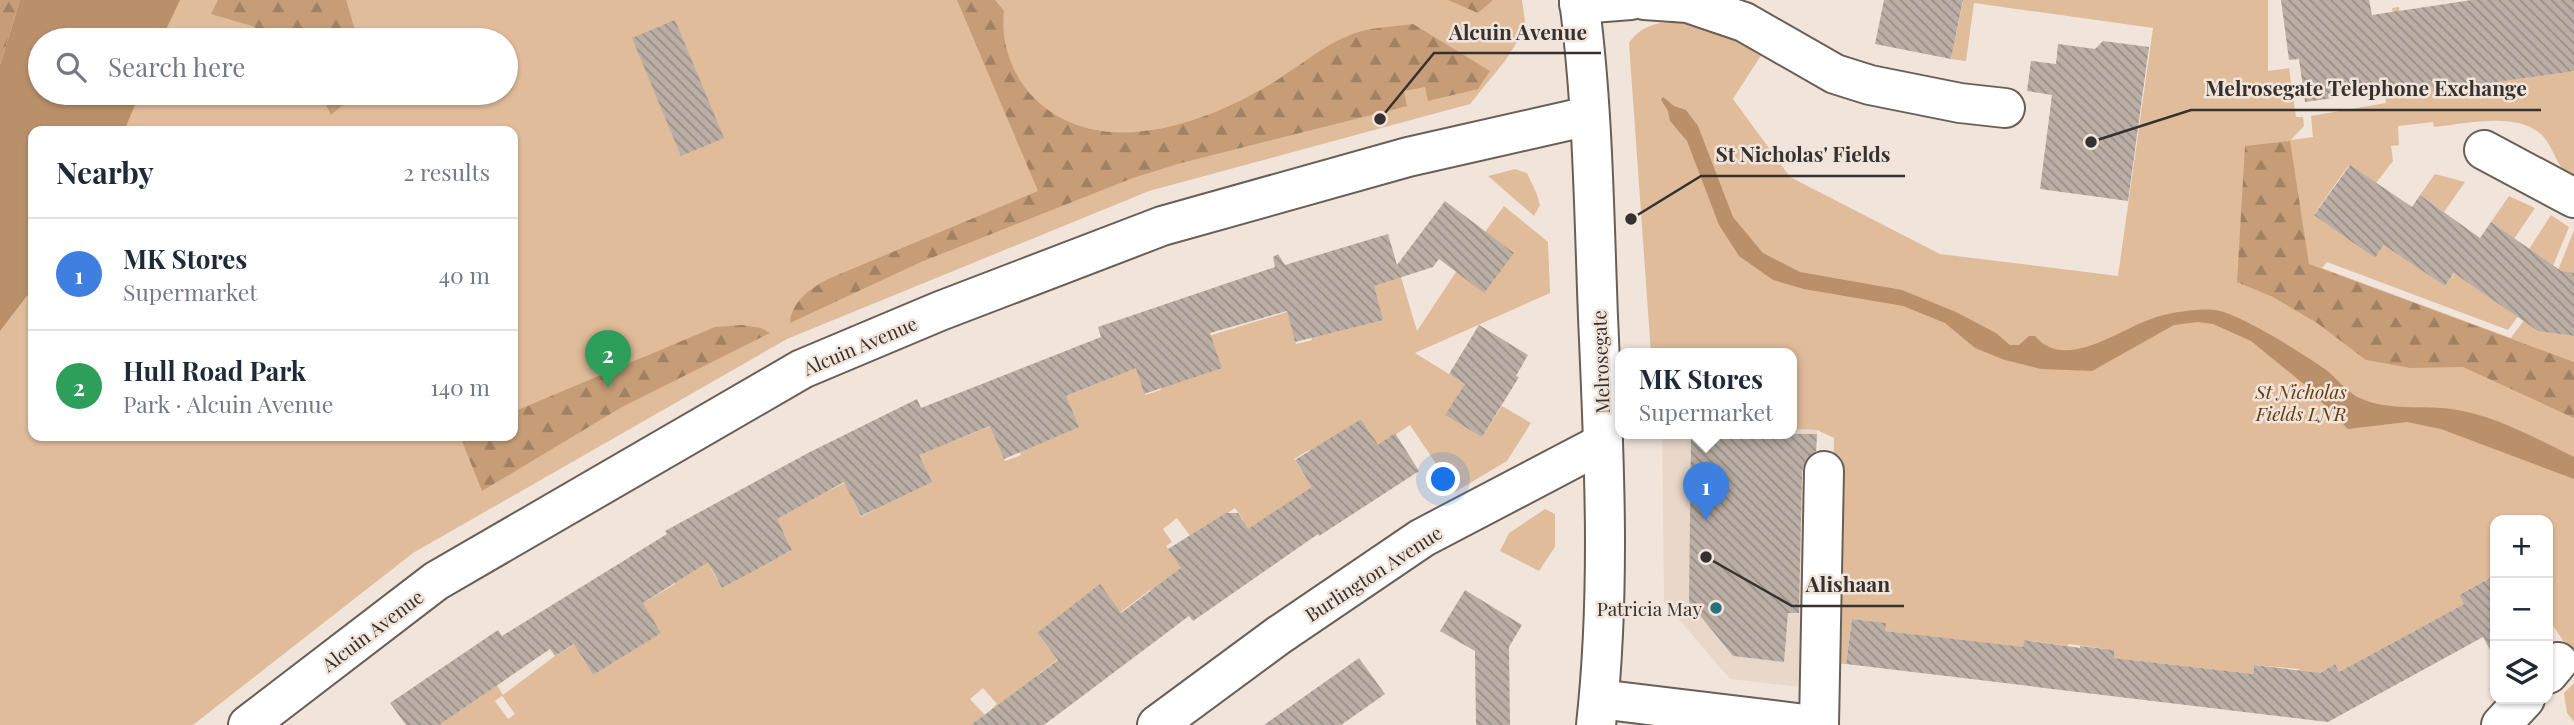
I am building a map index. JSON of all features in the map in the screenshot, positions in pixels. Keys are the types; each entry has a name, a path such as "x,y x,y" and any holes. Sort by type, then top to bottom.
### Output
{"street":[{"path":"1579,2 1631,0"},
{"path":"1644,0 1688,3 1744,22 1846,78 1905,93 2005,108"},
{"name":"Melrosegate","path":"1579,2 1589,116 1603,443 1605,573 1598,712"},
{"name":"Alcuin Avenue","path":"248,725 436,581 802,369 940,311 1161,226 1408,157 1589,116"},
{"path":"2484,150 2574,198"},
{"name":"Burlington Avenue","path":"1157,725 1279,635 1422,538 1603,443"},
{"path":"1819,725 1824,471"},
{"path":"2501,725 2520,704"},
{"path":"1598,712 1813,725"}],"shaded area":[{"path":"20,0 180,0 167,28 28,28 28,105 135,105 126,126 28,126 28,295 0,331 0,65"},
{"path":"1663,97 1674,106 1686,110 1698,126 1733,217 1763,253 1800,272 1902,290 1956,312 1996,333 2010,345 2019,345 2029,336 2035,336 2047,346 2061,350 2092,345 2165,315 2200,310 2224,312 2254,325 2302,354 2325,369 2357,397 2383,405 2467,412 2530,435 2574,457 2574,479 2441,429 2407,422 2348,429 2305,385 2251,341 2213,324 2198,322 2174,325 2092,371 2041,369 2005,360 1975,348 1945,323 1903,306 1804,289 1773,280 1739,256 1719,225 1687,141 1670,121 1668,111 1661,100"},
{"path":"1797,429 1817,430 1810,688 1730,679 1664,602 1662,439 1797,439"}],"green space":[{"path":"0,0 20,0 0,65"},
{"path":"120,0 1522,0 1526,28 1505,61 1470,104 1149,191 787,339 413,553 193,725 0,725 0,232 28,188 28,441 518,441 518,126 59,126 69,105 518,105 518,28 107,28"},
{"path":"218,0 346,0 354,28 256,28 211,14"},
{"path":"957,0 995,0 1004,11 1004,34 1009,58 1027,90 1061,118 1089,129 1119,132 1151,130 1213,113 1269,85 1339,40 1357,32 1381,28 1413,24 1490,71 1478,89 1428,101 1425,87 1404,91 1407,106 1181,163 1133,178 921,262 790,323 798,302 828,279 1038,191"},
{"path":"1448,0 1493,0 1478,13"},
{"name":"St Nicholas Fields LNR","path":"1955,0 2268,0 2268,71 2289,68 2296,117 2303,117 2304,126 2291,140 2313,137 2311,116 2386,103 2378,47 2397,44 2392,8 2399,7 2410,90 2432,87 2433,91 2569,68 2570,72 2574,71 2574,179 2561,166 2546,140 2536,130 2524,124 2494,121 2434,127 2433,122 2398,126 2399,145 2391,146 2393,161 2376,183 2349,165 2314,214 2375,258 2385,244 2445,286 2455,273 2529,249 2551,215 2569,227 2550,273 2508,330 2327,262 2322,268 2511,338 2555,278 2574,230 2574,273 2555,333 2574,336 2574,657 2553,626 2553,515 2490,515 2490,580 2459,595 2464,604 2339,672 2335,664 2304,682 2299,675 2299,669 2254,665 2253,674 2114,658 2114,650 2069,644 2067,646 2024,640 2023,648 1885,631 1885,623 1852,619 1846,664 1828,663 1834,438 1817,430 1797,429 1797,348 1651,348 1629,43 1641,30 1657,24 1675,22 1714,28 1767,46 1733,99 1790,177 1940,254 2118,276 2153,28 1974,3 1966,61 1951,59 1963,2"},
{"path":"326,105 343,105 331,115"},
{"path":"2290,141 2309,264 2574,362 2574,418 2463,367 2410,368 2366,360 2317,323 2273,297 2237,282 2245,146"},
{"path":"1515,169 1527,173 1536,192 1540,205 1534,216 1488,176"},
{"path":"2435,174 2465,182 2444,212 2420,195"},
{"path":"2509,196 2535,208 2514,239 2491,222"},
{"path":"1504,206 1548,242 1550,293 1415,353 1465,384 1446,415 1482,437 1502,406 1531,423 1507,461 1455,492 1410,425 1207,559 1177,518 1163,529 1172,542 1166,546 1178,564 1186,560 1193,569 1155,595 1150,590 1041,672 993,725 439,725 497,685 503,695 555,656 675,584 671,576 824,493 951,431 956,440 1202,338 1401,277 1417,331 1456,272 1514,253 1485,232","holes":["1307,319 1312,340 1296,344 1290,323","1154,369 1161,390 1145,395 1138,375","1361,419 1373,437 1347,428","1013,434 1021,455 1005,461 997,441","1309,450 1320,469 1306,478 1294,459","867,489 876,509 861,517 851,496","1235,508 1243,520 1228,530 1220,518","783,531 792,550 778,558 775,534","726,561 737,580 722,588 711,569","1050,623 1063,640 1050,650 1037,633","581,656 607,666 593,675","983,688 997,704 985,715 970,699","502,696 515,714 508,719 495,701"]},
{"path":"742,325 761,328 770,333 622,407 482,491 462,441 518,441 518,410 715,327"},
{"path":"1545,509 1555,514 1555,547 1539,571 1500,551 1509,533"},
{"path":"2574,683 2574,722 2567,713 2564,693"}],"building":[{"path":"1884,0 1963,0 1951,59 1875,44"},
{"path":"2281,0 2369,0 2372,15 2472,0 2574,0 2574,71 2433,91 2432,87 2403,91 2405,88 2305,102 2299,59 2289,60"},
{"path":"675,20 724,138 681,156 632,38"},
{"path":"2103,41 2149,47 2128,201 2040,189 2052,95 2027,91 2031,61 2056,64 2058,44 2095,49"},
{"path":"2350,165 2412,207 2420,195 2480,238 2491,222 2561,271 2574,273 2574,336 2538,331 2454,273 2445,286 2384,245 2375,258 2314,215"},
{"path":"1445,201 1514,253 1484,293 1439,259 1433,267 1374,286 1383,320 1295,342 1287,311 1210,333 1222,368 1144,394 1136,368 1066,396 1079,427 1004,459 990,426 919,455 932,482 861,516 844,482 777,519 792,550 722,588 708,562 643,603 661,633 593,675 574,644 555,656 550,649 439,725 406,725 390,703 498,630 502,636 667,534 665,531 808,453 917,399 921,408 1101,337 1098,327 1275,267 1273,257 1278,254 1285,265 1388,234 1397,265"},
{"path":"1479,325 1528,355 1516,376 1519,377 1482,437 1445,415 1465,384 1449,374"},
{"path":"1361,419 1378,445 1395,433 1419,471 1319,536 1318,534 1193,621 1189,616 1044,725 971,725 1058,660 1037,633 1100,584 1121,613 1181,568 1168,549 1226,513 1238,513 1248,529 1312,487 1295,460"},
{"path":"1797,434 1817,434 1816,451 1806,459 1802,471 1799,613 1788,613 1784,662 1733,656 1689,602 1691,439 1797,439"},
{"path":"2490,578 2490,650 2483,637 2328,722 1846,664 1852,619 1886,623 1885,631 2023,647 2024,640 2080,646 2114,650 2114,658 2253,674 2254,665 2320,673 2335,664 2339,672 2464,604 2459,595"},
{"path":"1465,590 1522,625 1509,647 1510,725 1476,725 1475,651 1440,631"},
{"path":"1359,658 1385,694 1341,725 1264,725"}],"place":[{"name":"Alcuin Avenue","path":"1380,119"},
{"name":"Melrosegate Telephone Exchange","path":"2091,142"},
{"name":"St Nicholas' Fields","path":"1631,219"},
{"name":"Hull Road Park","path":"608,388"},
{"name":"MK Stores","path":"1706,520"},
{"name":"Alishaan","path":"1706,557"},
{"name":"Patricia May","path":"1716,608"}]}
